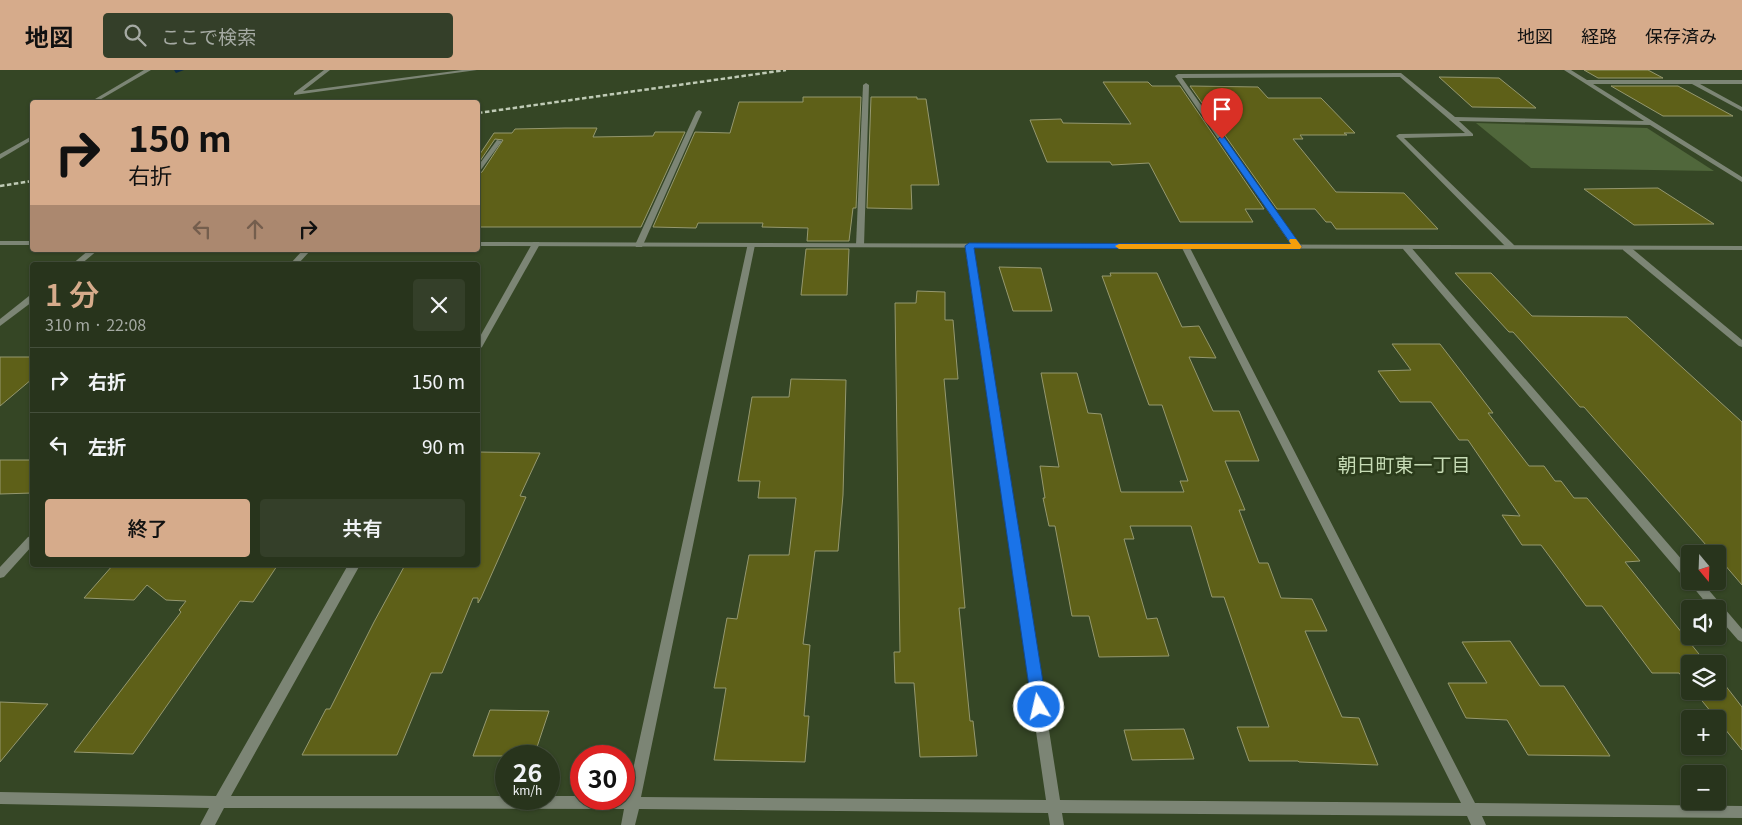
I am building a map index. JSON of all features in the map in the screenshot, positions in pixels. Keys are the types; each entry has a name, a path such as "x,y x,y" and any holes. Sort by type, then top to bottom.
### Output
{"street":[{"path":"96,100 148,70"},
{"path":"327,70 296,94 474,70"},
{"path":"1567,70 1742,180"},
{"path":"1297,247 1178,76 1401,75 1471,135 1399,136 1511,247"},
{"path":"1587,82 1742,82"},
{"path":"1692,82 1742,110"},
{"path":"860,245 866,85"},
{"path":"639,245 699,112"},
{"path":"1453,119 1651,123"},
{"path":"0,157 30,139"},
{"path":"480,167 499,141"},
{"path":"0,243 30,243"},
{"path":"480,244 1742,248"},
{"path":"480,343 536,244"},
{"path":"635,788 751,245"},
{"path":"969,246 1057,825"},
{"path":"1185,246 1479,825"},
{"path":"1406,247 1681,567"},
{"path":"1626,248 1742,344"},
{"path":"79,262 91,252"},
{"path":"296,262 305,252"},
{"path":"0,323 30,300"},
{"path":"0,574 30,542"},
{"path":"207,825 353,567"},
{"path":"1702,590 1742,637"},
{"path":"0,798 220,802 570,802"},
{"path":"635,802 1742,812"},
{"path":"628,825 631,810"}],"green space":[{"path":"1476,123 1647,128 1714,171 1531,168"}],"building":[{"path":"1584,70 1648,70 1663,78 1598,78"},
{"path":"1439,77 1499,78 1536,108 1472,107"},
{"path":"1103,82 1148,82 1152,86 1180,86 1264,209 1245,209 1253,222 1180,222 1149,163 1112,165 1110,162 1047,162 1030,120 1061,119 1063,123 1131,124"},
{"path":"1190,86 1258,87 1268,98 1321,98 1355,133 1344,133 1347,135 1300,135 1303,139 1293,139 1336,192 1404,193 1438,229 1336,229 1331,222 1326,222 1315,209 1277,209"},
{"path":"1611,86 1678,86 1733,116 1663,116"},
{"path":"803,97 861,97 856,208 853,208 849,241 807,241 808,228 762,227 763,223 698,223 696,228 653,227 695,132 730,133 739,102 803,102"},
{"path":"871,97 917,97 917,99 926,99 939,185 911,185 912,209 867,208"},
{"path":"597,128 593,137 653,136 655,132 685,132 641,227 480,227 480,173 503,140 495,139 480,161 480,154 494,133 512,133 515,129"},
{"path":"1658,188 1714,224 1634,225 1584,189"},
{"path":"806,249 849,249 847,295 801,295"},
{"path":"999,267 1041,268 1052,311 1013,311"},
{"path":"1110,273 1157,273 1182,327 1199,326 1216,358 1189,357 1213,411 1239,411 1259,461 1225,461 1245,510 1239,510 1259,563 1268,563 1281,598 1312,599 1327,631 1305,631 1342,717 1359,718 1378,765 1298,761 1249,761 1237,727 1269,727 1224,597 1212,597 1191,526 1130,526 1134,539 1124,539 1147,619 1157,618 1169,656 1099,657 1089,616 1072,616 1055,526 1049,526 1043,498 1045,498 1040,466 1059,467 1041,373 1077,373 1088,413 1101,414 1121,492 1184,492 1180,481 1188,481 1162,405 1149,405 1102,276 1111,276"},
{"path":"1455,273 1491,273 1532,316 1627,317 1742,422 1742,585 1726,566 1726,545 1706,545 1584,407 1580,407 1513,332 1509,332"},
{"path":"917,291 945,292 945,320 953,320 958,379 944,379 965,608 959,608 970,721 973,721 977,756 920,757 914,683 895,683 894,652 900,652 895,303 916,303"},
{"path":"1392,344 1440,344 1493,413 1488,413 1529,466 1544,466 1555,481 1561,481 1574,498 1587,498 1640,561 1625,562 1681,632 1681,645 1692,645 1700,655 1681,655 1681,675 1679,673 1652,673 1602,606 1586,606 1541,545 1522,545 1502,515 1520,516 1468,440 1459,440 1431,402 1400,402 1378,371 1411,370"},
{"path":"0,357 30,357 30,381 0,406"},
{"path":"791,379 846,380 843,495 838,551 815,551 803,644 810,645 804,716 809,716 805,762 714,760 726,688 714,688 727,618 737,619 749,555 789,555 796,498 758,498 760,481 738,481 752,397 789,397"},
{"path":"480,452 540,453 520,496 526,497 481,598 478,603 478,598 473,598 442,673 431,673 397,755 302,755 326,709 330,709 404,567 480,567"},
{"path":"0,460 30,460 30,493 0,494"},
{"path":"111,567 276,567 253,602 240,601 133,754 74,752 181,612 179,610 186,601 166,600 147,585 134,600 84,598"},
{"path":"1510,641 1540,686 1564,686 1610,756 1528,755 1507,720 1466,718 1448,683 1487,683 1462,642"},
{"path":"1726,686 1742,707 1742,750 1726,730 1726,710 1709,710 1701,700 1726,700"},
{"path":"0,702 48,704 0,762"},
{"path":"490,710 549,711 538,745 495,745 495,756 473,756"},
{"path":"1184,729 1194,759 1132,760 1124,730"}],"waterway":[{"path":"176,71 181,70"}],"railway":[{"path":"480,113 786,70"},
{"path":"0,186 30,181"}],"slow traffic":[{"path":"1119,246 1297,247 1293,241"}],"district":[{"name":"朝日町東一丁目","path":"1404,465"}],"route":[{"path":"1039,707 969,246 1297,247 1222,139"}]}
